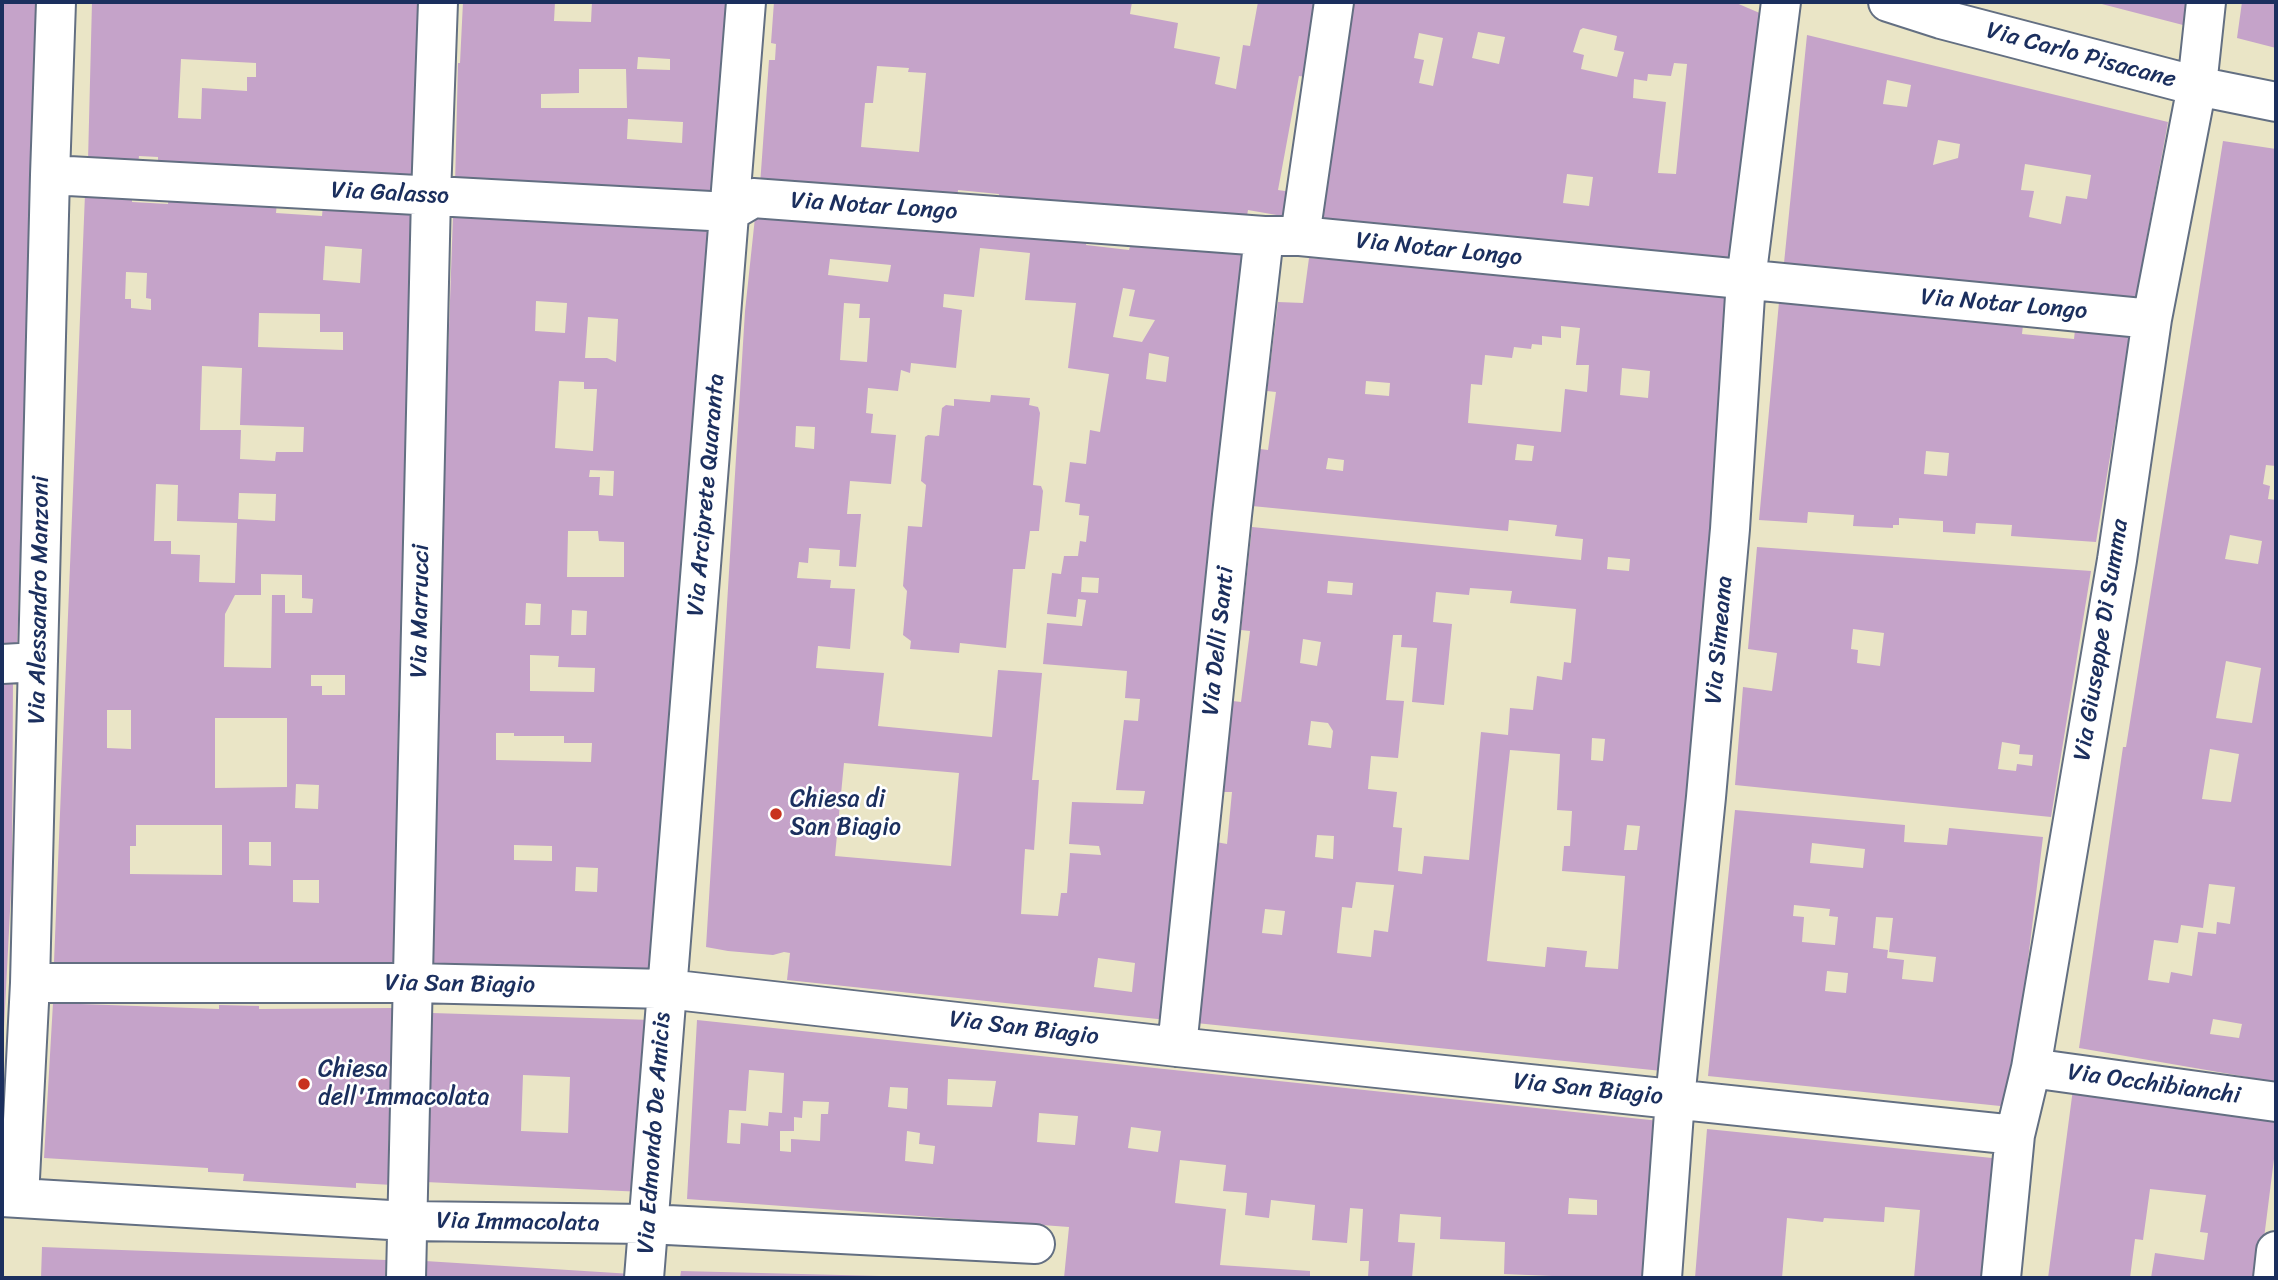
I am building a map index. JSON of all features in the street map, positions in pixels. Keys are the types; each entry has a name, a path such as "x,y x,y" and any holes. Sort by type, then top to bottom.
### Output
{"street":[{"name":"Via Alessandro Manzoni","path":"10,1197 30,983 20,663 50,174 57,2"},
{"name":"Via Marrucci","path":"406,1278 431,196 438,2"},
{"name":"Via Arciprete Quaranta","path":"667,989 746,2"},
{"name":"Via Delli Santi","path":"1177,1047 1232,515 1282,236 1334,2"},
{"name":"Via Simeana","path":"1662,1278 1675,1099 1727,556 1746,281 1781,2"},
{"name":"Via Carlo Pisacane","path":"1888,2 1941,19 2197,86 2276,102"},
{"name":"Via Giuseppe Di Summa","path":"2001,1278 2015,1135 2031,1068 2116,560 2152,319 2197,86 2206,2"},
{"name":"Via Galasso","path":"50,174 729,212"},
{"name":"Via Notar Longo","path":"729,212 753,198 1282,236 2152,319"},
{"name":"Via San Biagio","path":"30,983 412,983 667,989 1177,1047 2015,1135"},
{"name":"Via Edmondo De Amicis","path":"644,1278 667,989"},
{"name":"Via Occhibianchi","path":"2031,1068 2276,1102"},
{"name":"Via Immacolata","path":"10,1197 407,1221 648,1224 1035,1244"},
{"path":"2273,1278 2276,1251"}],"building":[{"path":"2,2 37,2 17,652 2,653"},
{"path":"92,2 421,2 416,180 158,164 158,157 139,156 138,164 88,161","holes":["181,59 256,63 256,77 247,77 247,91 202,88 201,119 178,118"]},
{"path":"463,2 555,2 554,21 591,22 592,2 731,2 717,199 455,185","holes":["638,57 670,59 670,70 637,69","579,69 626,69 627,108 541,108 541,94 579,93","628,119 683,122 682,143 627,139"]},
{"path":"774,2 1132,2 1130,14 1178,23 1174,48 1220,57 1215,84 1236,89 1243,45 1250,46 1258,2 1322,2 1312,78 1299,76 1278,190 1292,192 1288,217 1248,210 1245,227 998,205 999,194 958,190 957,201 760,185 769,60 775,60 776,44 771,43","holes":["877,66 909,68 908,72 926,73 919,152 861,147 865,103 873,103"]},
{"path":"1348,2 1734,2 1762,14 1733,268 1332,234 1317,211","holes":["1583,28 1617,36 1614,50 1624,52 1617,77 1581,69 1584,55 1573,52","1478,32 1505,37 1499,64 1472,58","1419,33 1443,38 1433,86 1419,83 1424,60 1414,58","1674,63 1687,64 1676,174 1658,173 1666,102 1633,98 1634,79 1647,81 1648,74 1671,76","1567,174 1593,177 1589,206 1563,203"]},
{"path":"2094,2 2186,2 2183,25"},
{"path":"2242,2 2276,2 2276,48 2237,38"},
{"path":"1807,35 2168,122 2134,307 1783,273","holes":["1887,80 1911,85 1907,107 1883,104","1938,140 1960,144 1958,158 1933,165","2025,164 2091,175 2087,199 2066,196 2061,224 2029,217 2034,191 2021,190"]},
{"path":"2223,141 2276,149 2276,466 2266,465 2263,484 2270,486 2268,499 2276,500 2276,1082 2079,1048 2123,747 2126,747","holes":["2230,535 2262,541 2258,564 2225,559","2226,661 2261,668 2252,723 2216,718","2210,749 2239,754 2231,802 2202,799","2209,884 2235,887 2230,924 2217,922 2216,934 2198,932 2192,976 2171,972 2169,983 2148,980 2154,940 2178,943 2181,925 2203,928","2213,1019 2242,1024 2239,1038 2210,1034"]},
{"path":"85,194 132,195 132,202 168,204 169,195 277,202 276,213 322,216 323,205 415,211 398,721 395,965 54,962","holes":["325,246 362,249 360,283 323,280","126,272 147,273 146,298 151,299 151,310 131,308 131,299 125,299","259,313 320,314 320,332 343,332 343,350 258,347","202,366 242,368 240,425 304,427 303,452 276,452 275,461 240,459 241,430 200,430","156,484 178,485 177,521 237,523 235,583 199,582 200,555 171,554 171,541 154,541","239,493 276,494 275,521 238,519","261,574 302,575 302,598 313,599 312,613 285,613 285,595 272,595 271,668 224,667 225,614 235,595 261,595","311,675 345,675 345,695 322,695 322,686 311,686","107,710 131,710 131,749 107,748","215,718 287,718 287,787 215,788","296,784 319,785 318,809 295,808","136,825 222,825 222,875 130,874 130,846 136,846","249,842 271,842 271,866 249,865","293,880 319,880 319,903 293,902"]},
{"path":"756,208 1087,238 1086,245 1129,250 1131,243 1251,253 1167,1020 787,980 790,953 773,955 706,947 745,311","holes":["980,248 1030,253 1025,300 1076,303 1068,368 1109,374 1100,432 1090,430 1086,464 1070,462 1065,502 1080,504 1079,515 1089,516 1086,542 1080,541 1078,556 1064,556 1061,574 1052,573 1047,614 1076,617 1078,599 1086,600 1082,626 1047,623 1043,664 1127,671 1125,698 1140,699 1138,721 1124,720 1116,790 1145,791 1143,804 1072,802 1069,844 1099,846 1101,855 1070,853 1067,893 1061,893 1058,916 1021,914 1025,849 1034,850 1039,780 1032,780 1042,673 998,670 992,737 878,726 884,673 816,668 818,646 850,649 855,589 830,588 831,580 797,578 799,562 808,563 809,548 840,550 839,566 856,567 861,514 847,514 850,481 891,484 896,435 871,433 873,414 866,413 868,388 898,391 901,370 910,373 911,363 956,368 962,310 943,307 944,294 974,297","830,259 891,265 888,282 828,275","1123,288 1135,290 1129,316 1155,320 1142,342 1113,337","844,303 860,304 859,318 870,318 867,362 840,360","1149,353 1169,357 1166,382 1146,379","796,426 815,427 814,449 795,447","1082,577 1099,578 1098,593 1081,592","844,763 959,773 951,866 835,856","1098,958 1135,963 1132,992 1094,987"]},
{"path":"453,215 714,230 657,972 432,964","holes":["536,301 567,303 565,333 535,331","588,317 618,319 616,362 607,358 585,358","559,381 584,382 584,389 597,389 593,451 555,448","590,470 614,471 613,496 599,495 600,477 589,477","568,531 598,531 599,541 624,542 624,577 567,577","526,603 541,604 540,625 525,625","572,610 587,611 586,635 571,635","530,655 559,656 558,667 595,668 594,692 530,691","496,733 514,733 514,736 564,736 564,743 592,743 591,762 496,760","514,845 552,846 552,861 514,860","576,867 598,868 597,892 575,891"]},
{"path":"1309,258 1734,293 1662,1071 1196,1023 1216,842 1227,844 1232,792 1223,792 1233,701 1241,702 1250,631 1241,630 1252,527 1581,560 1583,539 1555,536 1557,525 1509,520 1508,531 1252,506 1260,449 1268,450 1276,392 1267,391 1278,302 1303,303","holes":["1561,326 1580,328 1576,365 1589,365 1587,392 1565,389 1561,432 1468,423 1471,384 1482,385 1485,355 1512,358 1514,347 1531,349 1532,344 1542,345 1542,336 1561,338","1622,368 1650,371 1648,398 1620,395","1366,381 1390,383 1389,396 1365,394","1517,444 1534,446 1532,461 1515,460","1328,458 1344,460 1343,471 1326,469","1608,557 1630,559 1629,571 1607,569","1328,581 1353,583 1352,595 1327,593","1470,588 1512,591 1510,603 1576,609 1571,663 1564,662 1562,680 1537,676 1533,710 1510,708 1508,735 1481,732 1469,860 1424,856 1422,874 1398,871 1402,828 1393,827 1397,792 1368,789 1371,756 1398,758 1404,701 1386,700 1393,635 1402,635 1401,647 1417,648 1412,702 1444,705 1452,624 1433,622 1436,592 1469,595","1303,639 1321,642 1317,666 1300,663","1311,721 1328,723 1333,731 1331,748 1308,745","1592,738 1605,739 1603,761 1591,760","1510,750 1560,754 1557,810 1572,811 1570,846 1564,846 1562,871 1625,876 1618,969 1585,967 1587,951 1547,947 1545,967 1487,961","1627,825 1640,826 1637,850 1624,850","1317,835 1334,836 1333,859 1315,857","1356,882 1394,885 1388,932 1374,930 1371,957 1337,953 1342,907 1352,908","1265,909 1285,911 1282,935 1262,933"]},
{"path":"1779,302 2023,325 2022,334 2074,339 2075,330 2130,335 2096,542 2011,536 2012,525 1976,523 1975,534 1943,532 1943,521 1899,518 1899,525 1893,525 1893,528 1853,526 1854,515 1808,512 1807,523 1759,520","holes":["1926,451 1949,453 1947,476 1924,474"]},
{"path":"991,395 1030,398 1029,405 1038,407 1040,413 1033,485 1041,486 1043,491 1039,531 1030,531 1025,569 1013,569 1006,648 960,643 959,653 910,649 911,641 903,635 907,591 903,586 908,526 922,527 926,485 921,481 925,437 939,436 942,408 946,405 954,406 954,399 990,402"},
{"path":"1757,547 2091,571 2051,817 1735,785 1743,687 1772,691 1777,653 1748,649","holes":["1853,629 1884,633 1880,666 1857,663 1858,650 1851,649","2002,742 2020,745 2019,754 2033,755 2032,766 2017,764 2016,771 1998,769"]},
{"path":"13,676 12,872 2,1028 2,677"},
{"path":"1735,810 1905,825 1904,842 1947,845 1949,828 2043,837 2010,1107 1708,1076","holes":["1812,843 1865,849 1863,868 1810,863","1794,905 1830,909 1829,916 1838,917 1835,945 1802,942 1804,917 1793,916","1876,917 1893,918 1889,952 1936,957 1933,982 1902,979 1904,960 1887,958 1888,950 1873,948","1827,971 1848,973 1846,993 1825,991"]},
{"path":"53,1003 219,1009 219,1005 259,1006 259,1009 394,1008 388,1164 394,1164 393,1185 356,1183 356,1188 243,1181 244,1174 208,1172 208,1168 44,1158"},
{"path":"432,1013 652,1020 644,1192 425,1182","holes":["523,1075 570,1077 568,1133 521,1131"]},
{"path":"697,1020 1660,1121 1647,1278 1551,1278 1552,1276 1504,1274 1505,1242 1440,1239 1441,1217 1400,1214 1398,1242 1415,1243 1412,1278 1368,1277 1369,1261 1360,1261 1363,1209 1350,1208 1347,1243 1312,1240 1315,1205 1271,1200 1269,1218 1245,1215 1247,1193 1223,1191 1226,1165 1180,1160 1175,1203 1226,1209 1220,1265 1310,1271 1310,1278 1064,1278 1069,1227 687,1199","holes":["749,1070 784,1073 782,1113 769,1112 768,1126 741,1123 740,1144 727,1143 729,1110 746,1111","948,1079 996,1081 992,1107 947,1105","890,1087 908,1088 907,1109 888,1107","803,1101 829,1102 828,1114 821,1114 820,1141 791,1139 791,1152 780,1151 780,1131 794,1131 794,1117 802,1118","1039,1113 1078,1116 1075,1145 1037,1142","1131,1127 1161,1131 1158,1152 1128,1148","907,1131 920,1133 919,1144 935,1146 933,1164 905,1161","1569,1198 1597,1200 1597,1215 1568,1214"]},
{"path":"2073,1089 2276,1121 2276,1143 2259,1278 2151,1278 2155,1253 2204,1260 2208,1233 2200,1232 2206,1195 2150,1189 2143,1240 2135,1239 2130,1278 2048,1278"},
{"path":"1707,1129 2002,1159 1988,1278 1914,1278 1920,1210 1885,1207 1884,1222 1824,1218 1823,1222 1787,1218 1782,1278 1695,1278"},
{"path":"42,1247 386,1260 385,1278 41,1278"},
{"path":"425,1261 632,1274 632,1278 424,1278"},
{"path":"681,1271 881,1276 881,1278 680,1278"}],"place":[{"name":"Chiesa di San Biagio","path":"776,814"},
{"name":"Chiesa dell'Immacolata","path":"304,1084"}]}
